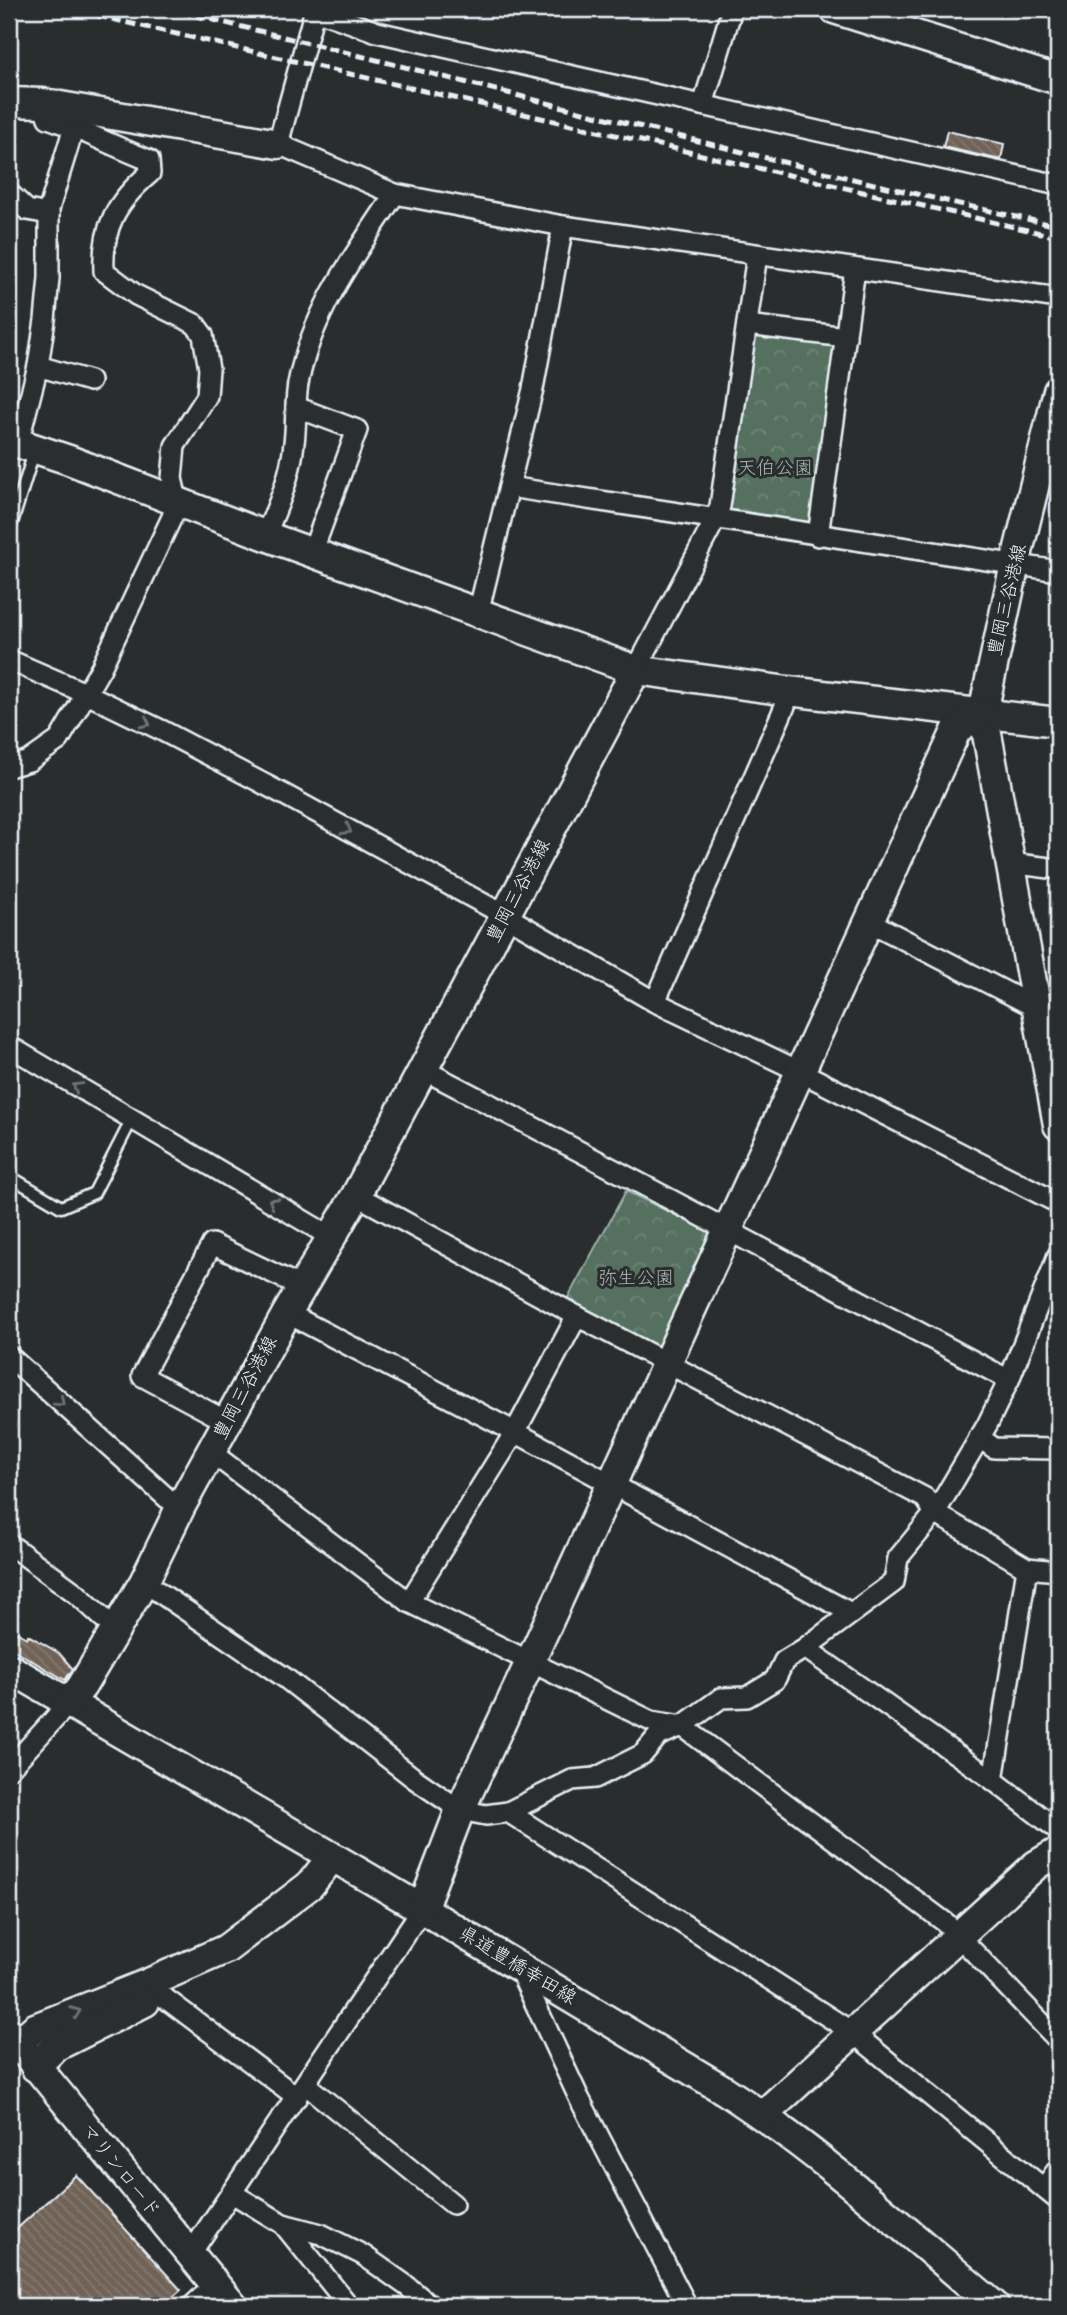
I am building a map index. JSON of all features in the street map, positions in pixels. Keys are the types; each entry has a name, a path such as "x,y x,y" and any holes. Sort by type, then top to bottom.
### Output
{"street":[{"path":"278,144 314,9 377,32 1058,185"},
{"path":"703,105 732,9"},
{"path":"834,9 1058,80"},
{"path":"9,102 43,103 278,144 396,194 563,226 1058,298"},
{"path":"9,767 29,761 59,740 101,668 172,517 177,500 172,478 175,446 207,396 209,369 203,335 195,324 136,295 104,271 103,247 107,228 116,211 138,183 150,173 149,160 48,118 43,103"},
{"path":"74,127 49,214 49,278 38,366 21,444 177,500 265,536 636,670 788,691 1058,722"},
{"path":"9,193 27,210 49,214"},
{"path":"265,536 286,481 294,444 302,367 331,291 396,194"},
{"path":"478,613 533,389 563,226"},
{"path":"636,670 720,506 757,255"},
{"path":"818,536 856,269"},
{"path":"747,325 846,337"},
{"path":"38,366 90,381"},
{"name":"豊岡三谷港線","path":"983,712 1016,564 1054,430 1058,391"},
{"path":"296,407 357,430 312,553"},
{"path":"509,487 1058,571"},
{"path":"9,660 85,693 275,790 506,916 655,1002 799,1071 1058,1203"},
{"name":"豊岡三谷港線","path":"68,1704 82,1686 144,1581 181,1506 286,1313 356,1195 424,1070 636,670"},
{"path":"655,1002 785,706 788,691"},
{"path":"983,712 1009,863 1048,1014 1058,1125"},
{"path":"189,2256 422,1909 460,1810 957,729 983,712"},
{"path":"1009,863 1058,869"},
{"path":"868,921 1048,1014"},
{"path":"9,1046 331,1237"},
{"path":"424,1070 625,1173 726,1231 1009,1380"},
{"path":"356,1195 577,1316 925,1498 935,1513 1027,1568 1058,1571"},
{"path":"228,1422 142,1376 212,1244 302,1287"},
{"path":"144,1581 284,1677 415,1779 460,1810 486,1815 508,1812 572,1780 595,1778 643,1754 658,1736 682,1726 721,1699 747,1697 775,1680 783,1661 805,1648 894,1582 898,1558 935,1513 1009,1380 1058,1255"},
{"path":"286,1313 515,1432 851,1614"},
{"path":"409,1602 515,1432 577,1316"},
{"path":"9,1356 167,1498 181,1506"},
{"path":"979,1437 994,1448 1058,1449"},
{"path":"212,1452 409,1602 651,1721 682,1726 946,1923 1058,2040"},
{"path":"9,1544 77,1594 116,1629"},
{"path":"992,1780 1027,1568"},
{"path":"805,1648 1058,1830"},
{"name":"県道豊橋幸田線","path":"9,1668 422,1909 763,2115 995,2306"},
{"path":"9,1769 68,1704"},
{"path":"508,1812 852,2032 1051,2194 1058,2169"},
{"path":"763,2115 1036,1865 1058,1852"},
{"path":"35,2067 55,2047 226,1949 310,1885 332,1857"},
{"path":"519,1969 579,2098 687,2306"},
{"path":"11,2043 35,2028 153,1990"},
{"path":"153,1990 301,2090 453,2204"},
{"name":"マリンロード","path":"11,2043 35,2067 233,2306"},
{"path":"232,2193 283,2224 321,2234 363,2255 431,2306"},
{"path":"283,2224 349,2306"},
{"path":"192,2306 215,2285"}],"lane":[{"path":"12,523 21,444"},
{"path":"9,1176 61,1207 94,1193 132,1119"}],"green space":[{"name":"天伯公園","path":"751,334 830,340 837,347 813,519 805,524 731,513 726,504"},
{"name":"弥生公園","path":"626,1191 712,1233 658,1349 566,1301"}],"building":[{"path":"947,131 1004,144 1001,160 943,147"},
{"path":"9,1628 27,1638 28,1635 59,1653 73,1669 65,1680 9,1647"},
{"path":"76,2175 181,2290 163,2306 9,2306 9,2236"}],"railway":[{"path":"68,9 1058,237"},
{"path":"167,9 835,175 1058,226"}]}
